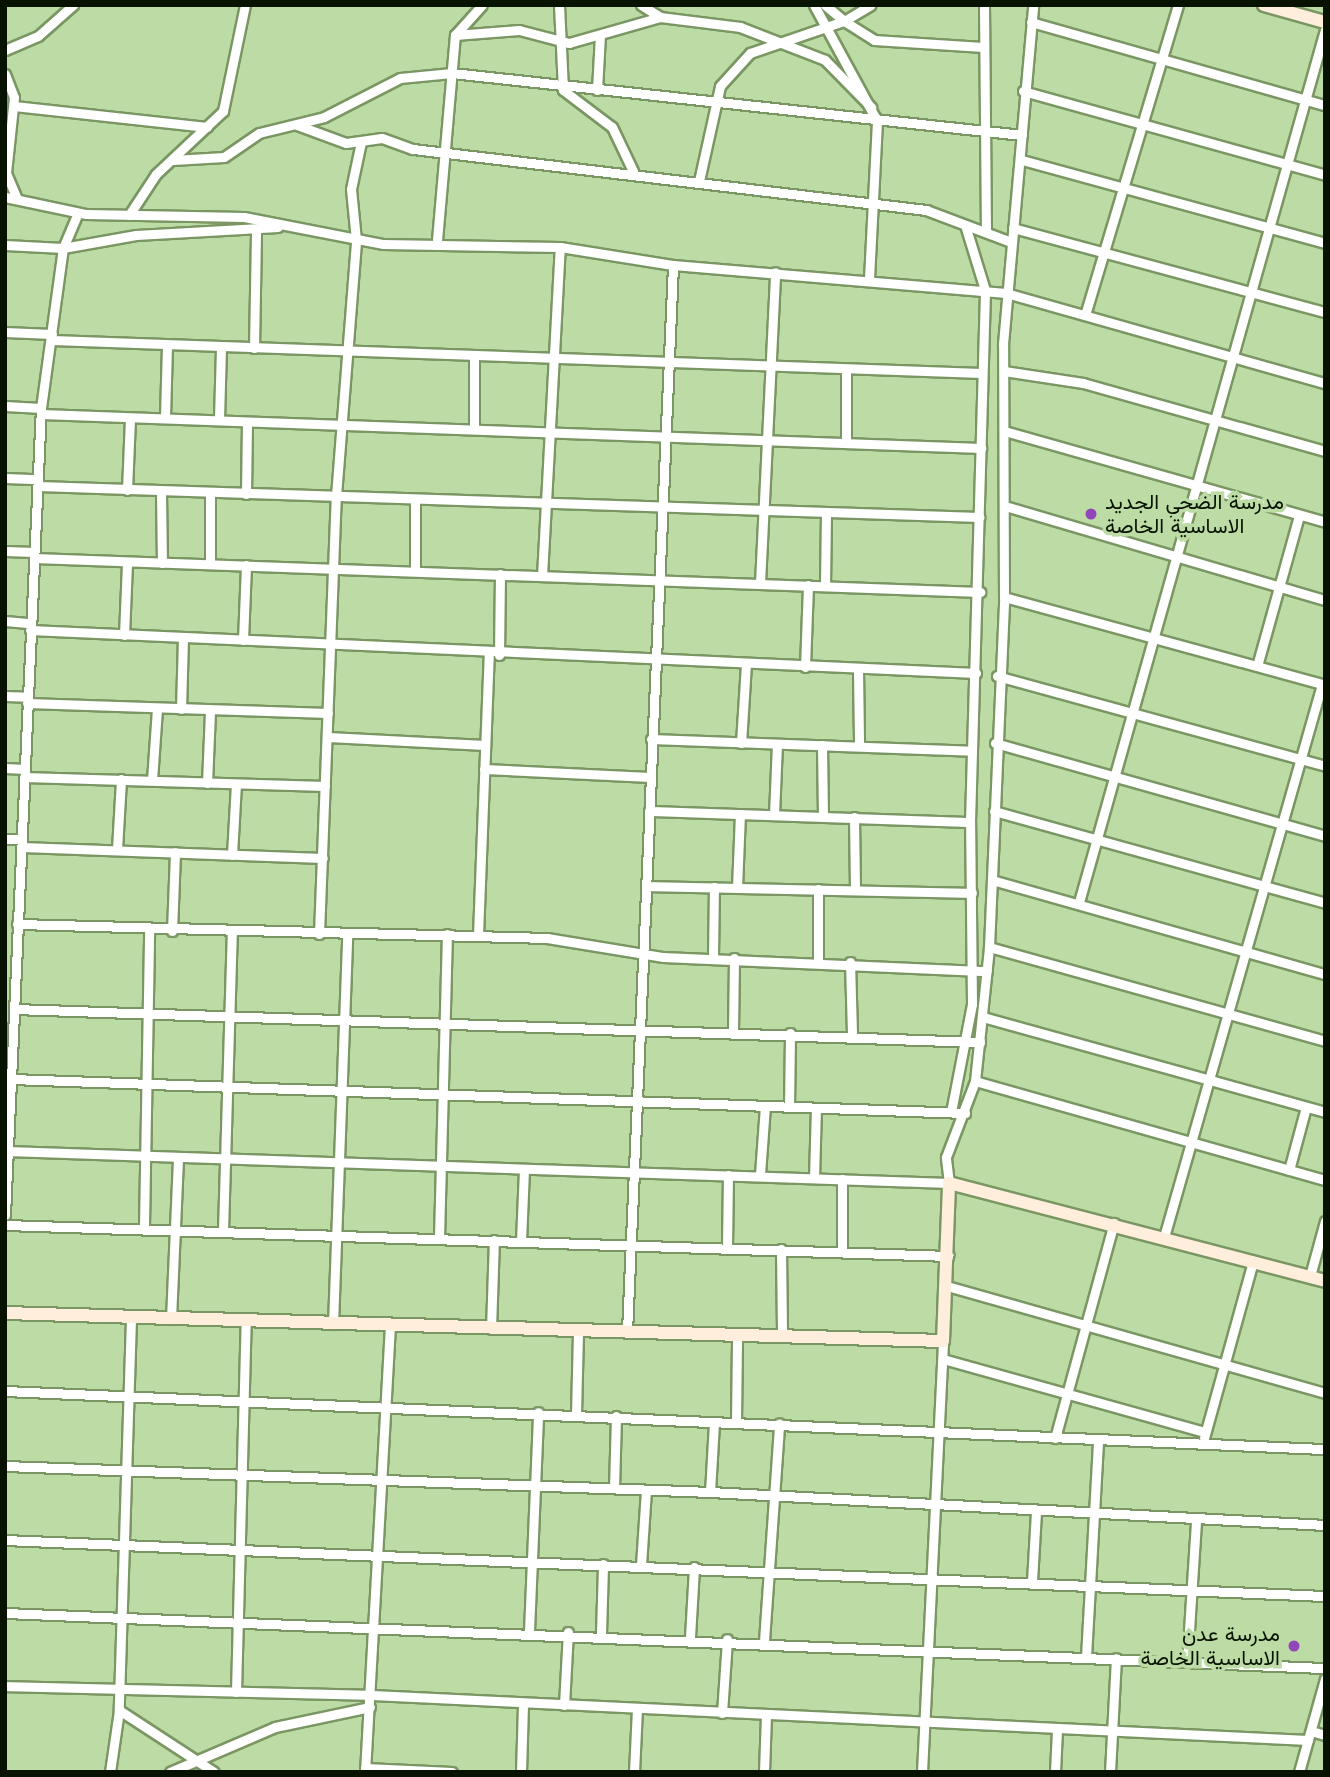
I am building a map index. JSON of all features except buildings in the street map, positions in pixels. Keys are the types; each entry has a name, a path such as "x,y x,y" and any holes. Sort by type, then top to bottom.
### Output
{"main road":[{"path":"1264,5 1325,22"},
{"path":"5,1313 943,1341 949,1183 1115,1223 1325,1280"}],"street":[{"path":"5,50 38,36 73,5"},
{"path":"129,215 147,184 207,127 231,94 232,52 245,5"},
{"path":"437,240 455,35 482,5"},
{"path":"559,5 562,86 612,127 633,171"},
{"path":"642,5 660,18"},
{"path":"814,5 877,121 869,279"},
{"path":"825,5 844,21 880,41 983,47"},
{"path":"699,181 723,80 741,60 781,39 844,21 871,5"},
{"path":"984,5 981,131 986,232"},
{"path":"7,1151 443,1164 524,1170 760,1174 949,1183 946,1157 975,1081 989,947 997,676 1004,597 1008,432 1004,371 1006,293 1022,160 1023,91 1033,5"},
{"path":"1085,315 1140,121 1178,5"},
{"path":"455,35 519,30 561,43 660,18 781,39 830,64 871,107"},
{"path":"1031,22 1325,105"},
{"path":"1079,902 1152,638 1217,421 1325,30"},
{"path":"597,90 600,35"},
{"path":"173,160 224,157 259,133 334,113 400,78 452,73 715,106 1022,135"},
{"path":"5,74 14,106 6,173 17,199"},
{"path":"1023,91 1140,121 1325,175"},
{"path":"14,106 207,127"},
{"path":"295,125 329,139 361,142 382,138 446,152 633,171 931,211 1011,242"},
{"path":"319,934 336,496 356,240 351,189 361,142"},
{"path":"1022,160 1121,191 1325,243"},
{"path":"5,197 78,213 215,214 356,240 437,240 560,247 673,265 985,290 1006,293 1325,383"},
{"path":"5,1215 6,1139 11,1079 8,1057 14,1009 10,986 22,843 41,411 62,248 78,213"},
{"path":"951,1112 968,1041 972,970 970,822 980,592 981,373 985,290 965,225"},
{"path":"5,245 62,248 136,235 256,230 285,226"},
{"path":"1013,228 1325,312"},
{"path":"254,348 256,230"},
{"path":"542,576 560,247"},
{"path":"626,1332 648,886 651,739 671,362 673,265"},
{"path":"760,583 775,272"},
{"path":"5,332 167,346 981,373"},
{"path":"165,416 167,346"},
{"path":"219,419 221,348"},
{"path":"474,356 474,428"},
{"path":"846,370 846,442"},
{"path":"1004,371 1083,383 1325,451"},
{"path":"5,406 130,419 165,416 247,423 549,430 981,449"},
{"path":"127,490 130,419"},
{"path":"246,494 247,423"},
{"path":"1008,432 1325,522"},
{"path":"5,478 127,490 210,494 979,517"},
{"path":"161,492 162,563"},
{"path":"210,494 210,564"},
{"path":"415,500 415,570"},
{"path":"1005,506 1177,559 1325,600"},
{"path":"825,585 826,513"},
{"path":"1257,666 1299,516"},
{"path":"5,551 127,563 415,570 980,592"},
{"path":"124,635 127,563"},
{"path":"243,640 246,565"},
{"path":"499,655 500,574"},
{"path":"805,667 808,585"},
{"path":"1004,597 1323,685 1279,823 1164,1237"},
{"path":"5,621 124,635 331,642 499,655 976,673"},
{"path":"181,709 183,638"},
{"path":"478,935 489,654"},
{"path":"741,743 746,664"},
{"path":"858,669 859,745"},
{"path":"997,676 1325,766"},
{"path":"5,696 157,709 328,713"},
{"path":"152,780 157,709"},
{"path":"207,783 210,710"},
{"path":"328,737 485,745"},
{"path":"651,739 972,751"},
{"path":"995,743 1325,836"},
{"path":"774,815 777,744"},
{"path":"822,745 823,817"},
{"path":"5,768 25,773 121,779 325,786"},
{"path":"484,769 650,777"},
{"path":"117,849 121,779"},
{"path":"232,855 236,784"},
{"path":"649,811 970,822"},
{"path":"994,811 1325,903"},
{"path":"737,888 740,814"},
{"path":"854,817 856,890"},
{"path":"5,839 22,843 117,849 323,858"},
{"path":"172,931 175,852"},
{"path":"992,880 1079,902 1325,974"},
{"path":"648,886 972,893"},
{"path":"713,957 714,887"},
{"path":"818,889 818,960"},
{"path":"5,913 18,913"},
{"path":"17,924 232,934 447,934 564,939 645,954 818,960 986,971"},
{"path":"144,1226 141,1157 149,931"},
{"path":"223,1230 226,1015 232,934"},
{"path":"333,1324 347,934"},
{"path":"439,1237 447,934"},
{"path":"989,947 1225,1014 1324,1037"},
{"path":"733,1031 734,958"},
{"path":"850,962 852,1035"},
{"path":"14,1009 146,1010 226,1015 639,1026 980,1042"},
{"path":"983,1017 1325,1112"},
{"path":"789,1107 790,1033"},
{"path":"11,1079 143,1079 341,1091 444,1092 965,1113"},
{"path":"975,1081 1325,1180"},
{"path":"760,1174 765,1106"},
{"path":"1289,1170 1306,1107"},
{"path":"814,1178 816,1108"},
{"path":"171,1319 178,1157"},
{"path":"521,1241 524,1170"},
{"path":"727,1247 728,1175"},
{"path":"842,1179 842,1252"},
{"path":"1310,1276 1325,1221"},
{"path":"1055,1438 1115,1223"},
{"path":"5,1225 337,1232 948,1256"},
{"path":"491,1329 494,1240"},
{"path":"781,1249 782,1337"},
{"path":"1203,1443 1253,1261"},
{"path":"947,1286 1325,1393"},
{"path":"110,1772 119,1710 117,1615 131,1318"},
{"path":"236,1692 237,1547 246,1400 246,1321"},
{"path":"390,1325 372,1695 365,1770 452,1772"},
{"path":"576,1414 578,1331"},
{"path":"736,1422 737,1335"},
{"path":"922,1772 943,1341"},
{"path":"943,1359 1067,1396 1205,1432"},
{"path":"5,1391 126,1398 538,1412 1325,1449"},
{"path":"529,1631 538,1412"},
{"path":"614,1488 616,1416"},
{"path":"710,1492 714,1422"},
{"path":"764,1641 772,1569 779,1424"},
{"path":"1086,1657 1098,1439"},
{"path":"5,1466 242,1472 710,1492 1325,1525"},
{"path":"641,1565 646,1490"},
{"path":"1032,1581 1036,1511"},
{"path":"1187,1661 1196,1520"},
{"path":"5,1541 378,1552 1032,1581 1192,1592 1325,1596"},
{"path":"601,1633 603,1564"},
{"path":"691,1637 694,1567"},
{"path":"5,1613 601,1633 1325,1668"},
{"path":"564,1704 568,1632"},
{"path":"722,1713 727,1639"},
{"path":"1110,1772 1116,1658"},
{"path":"1298,1772 1325,1679"},
{"path":"5,1686 372,1695 1057,1730 1325,1734"},
{"path":"521,1772 523,1703"},
{"path":"173,1771 275,1727 370,1707"},
{"path":"634,1772 637,1709"},
{"path":"119,1710 214,1772"},
{"path":"764,1772 766,1716"},
{"path":"1055,1772 1057,1730"}],"place":[{"name":"مدرسة الضحي الجديد الاساسية الخاصة","path":"1091,514"},
{"name":"مدرسة عدن الاساسية الخاصة","path":"1294,1646"}]}
